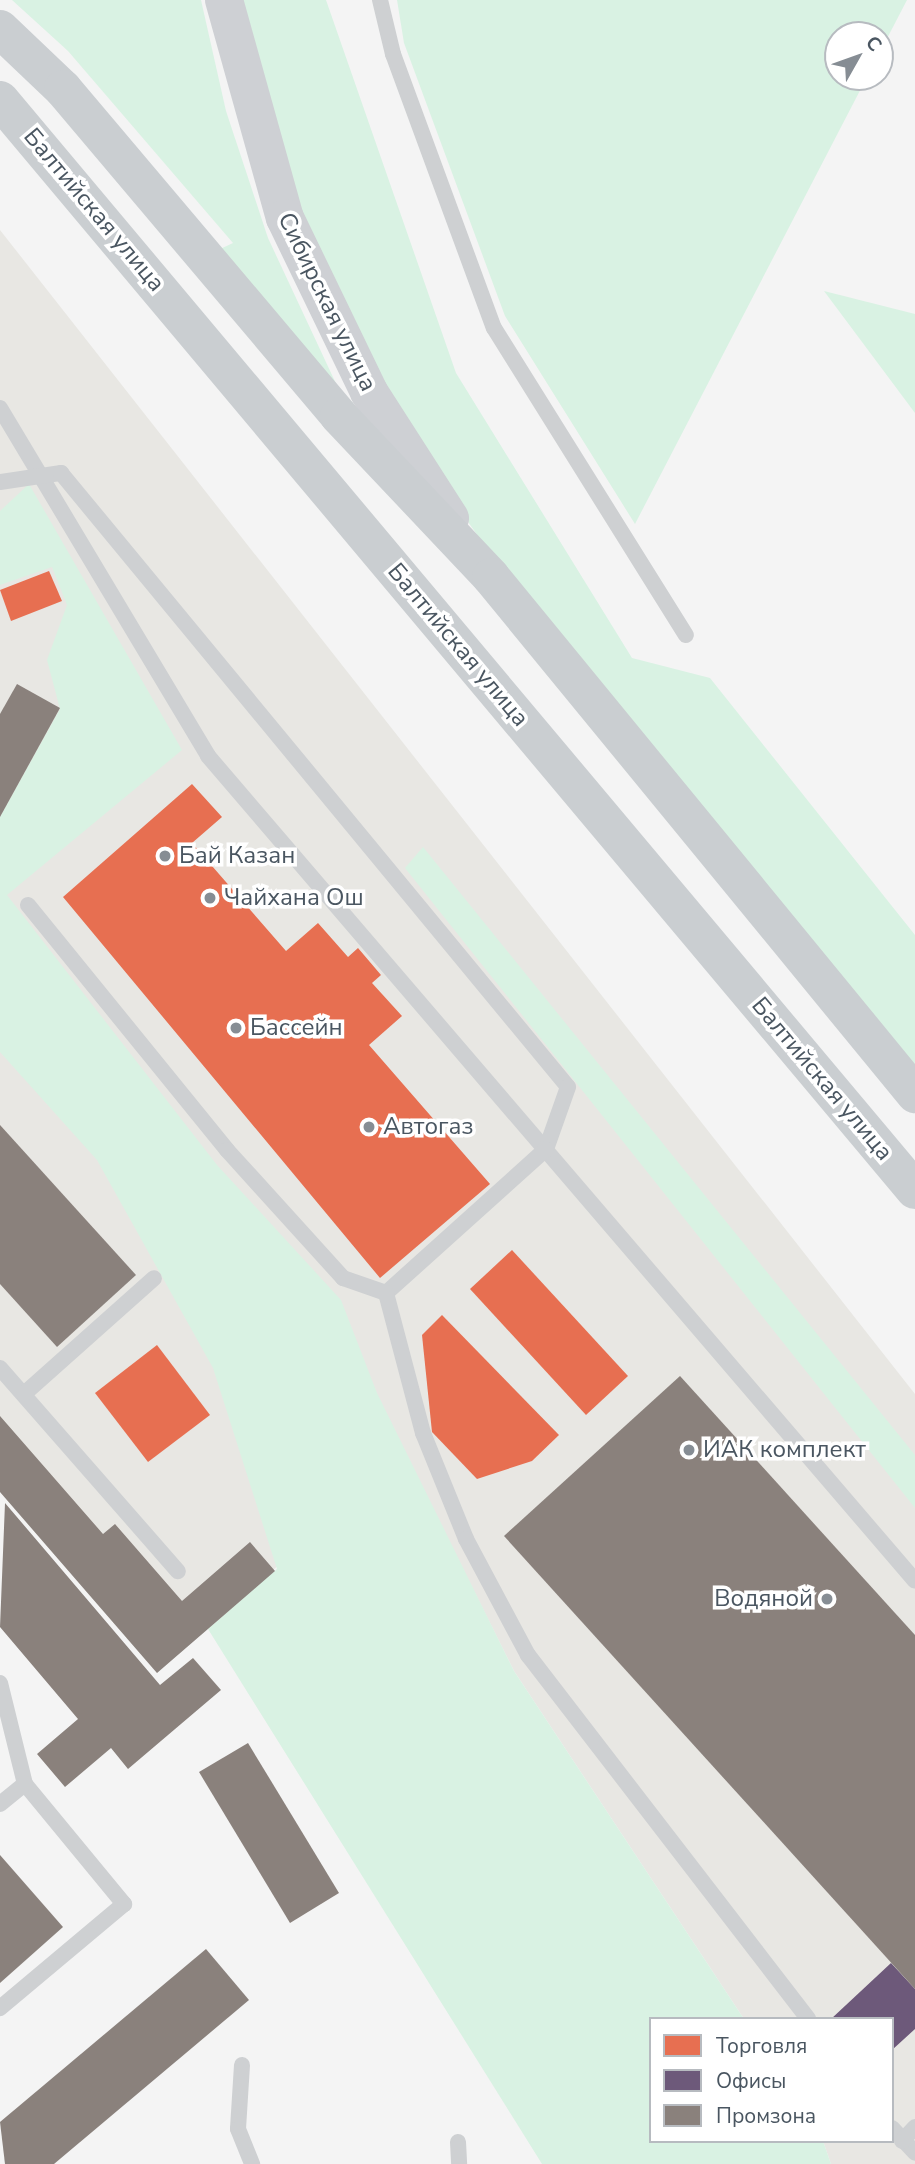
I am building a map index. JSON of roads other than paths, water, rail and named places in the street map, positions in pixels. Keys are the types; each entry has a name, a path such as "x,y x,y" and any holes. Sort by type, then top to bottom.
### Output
{"main road":[{"name":"Сибирская улица","path":"223,0 283,213 318,294 369,392 491,577"},
{"path":"0,29 63,89 339,416 491,577 915,1094"},
{"name":"Балтийская улица","path":"0,100 915,1190"}],"lane":[{"path":"380,0 393,54 494,328 686,635"},
{"path":"0,408 208,756 915,1581"},
{"path":"0,482 37,473 61,473 568,1087 546,1149 386,1293"},
{"path":"28,905 227,1150 343,1278 386,1293"},
{"path":"23,1394 153,1278"},
{"path":"386,1293 423,1433 466,1539 528,1655 806,2017"},
{"path":"0,1367 178,1571"},
{"path":"0,1683 25,1784 124,1904 0,2008"},
{"path":"0,1804 25,1784"},
{"path":"242,2064 239,2129 252,2164"},
{"path":"915,2127 897,2135 915,2153"},
{"path":"458,2142 459,2164"}],"place":[{"name":"Бай Казан","path":"165,856"},
{"name":"Чайхана Ош","path":"210,898"},
{"name":"Бассейн","path":"236,1028"},
{"name":"Автогаз","path":"369,1127"},
{"name":"ИАК комплект","path":"689,1450"},
{"name":"Водяной","path":"827,1599"}]}
